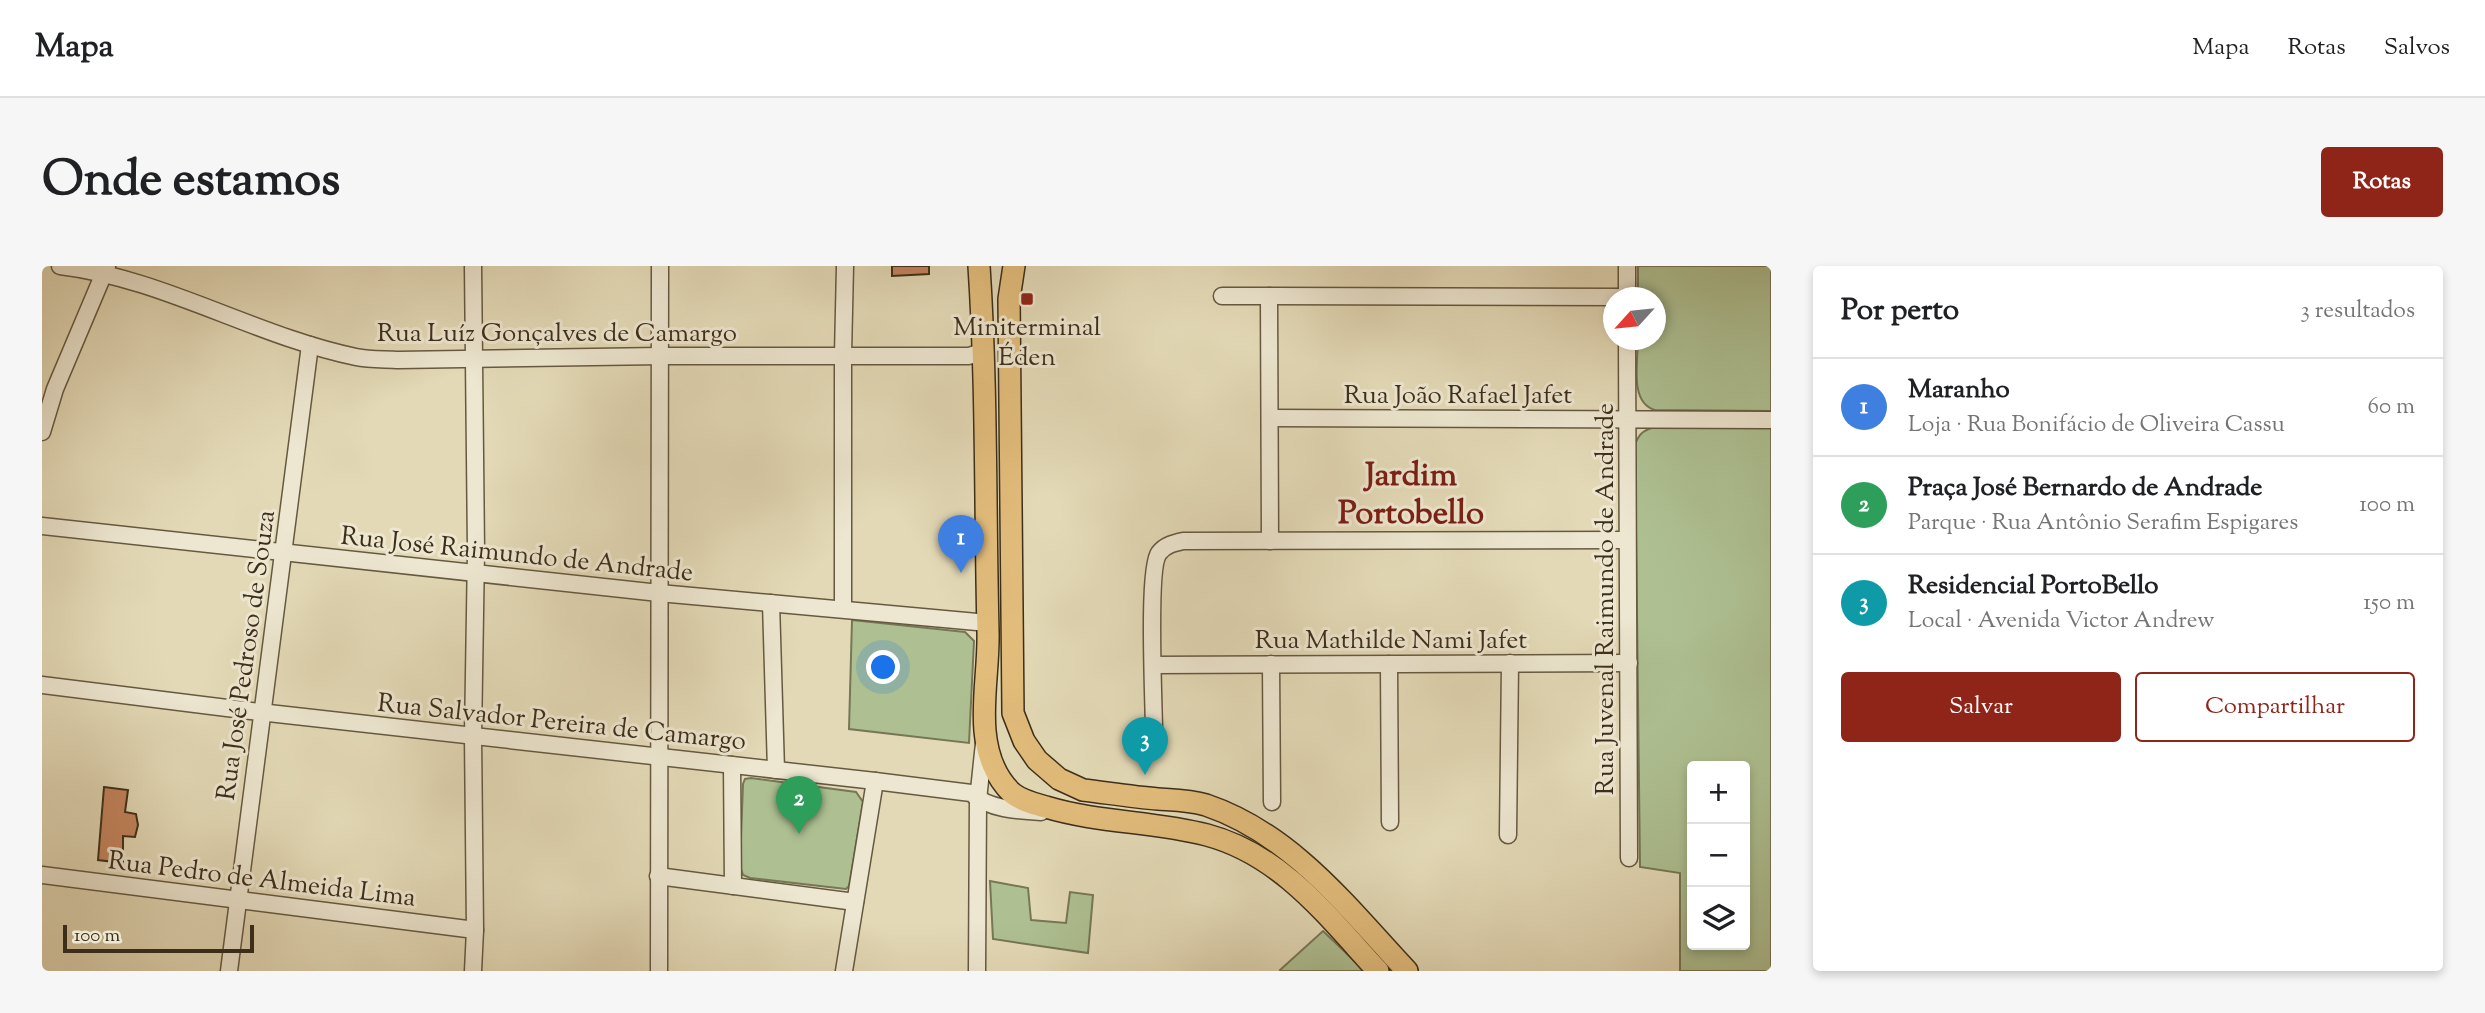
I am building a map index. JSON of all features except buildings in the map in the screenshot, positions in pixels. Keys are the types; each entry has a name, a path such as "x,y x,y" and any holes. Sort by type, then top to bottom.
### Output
{"main road":[{"path":"979,266 984,351 988,623 985,731 992,764 1013,793 1026,801 1072,815 1207,835 1263,859 1287,875 1378,971"},
{"path":"1014,266 1009,299 1009,326 1013,713 1018,730 1037,760 1059,779 1083,790 1160,797 1206,805 1272,837 1298,857 1407,971"},
{"path":"984,351 1000,338 1009,326"},
{"path":"988,623 1003,644 1007,684 1013,699"},
{"path":"1105,820 1118,813 1142,815 1154,807 1160,797"}],"street":[{"name":"Rua Luíz Gonçalves de Camargo","path":"60,266 105,269 310,345 359,358 399,360 661,356 969,356 984,351"},
{"path":"473,266 473,971"},
{"path":"659,971 660,266"},
{"path":"843,608 845,266"},
{"path":"1627,266 1627,287"},
{"path":"42,432 55,389 105,269"},
{"path":"1222,296 1603,297"},
{"path":"1269,296 1270,541"},
{"name":"Rua José Pedroso de Souza","path":"229,971 310,345"},
{"name":"Rua Juvenal Raimundo de Andrade","path":"1627,350 1629,858"},
{"name":"Rua João Rafael Jafet","path":"1270,418 1771,420"},
{"name":"Rua José Raimundo de Andrade","path":"42,526 659,593 988,623"},
{"path":"1154,732 1152,579 1158,553 1171,544 1183,541 1627,540"},
{"path":"771,603 776,769"},
{"path":"1508,835 1510,663"},
{"name":"Rua Mathilde Nami Jafet","path":"1153,665 1629,663"},
{"path":"1271,664 1272,802"},
{"path":"1389,664 1390,822"},
{"name":"Rua Salvador Pereira de Camargo","path":"42,685 971,793 978,800 1012,809 1072,815"},
{"path":"977,971 978,800 985,731"},
{"path":"732,765 733,886"},
{"path":"844,971 875,781"},
{"name":"Rua Pedro de Almeida Lima","path":"42,875 475,930"},
{"path":"658,876 855,902"}],"green space":[{"path":"1638,266 1771,266 1771,411 1655,410 1647,406 1638,390 1638,350 1666,350 1666,287 1638,287"},
{"path":"1652,428 1771,428 1771,971 1680,971 1680,873 1640,867 1635,444 1641,434"},
{"path":"852,620 965,632 974,641 969,743 849,729"},
{"path":"745,779 856,792 863,802 849,886 846,889 743,875 740,866 743,784"},
{"path":"990,881 1028,888 1031,920 1066,923 1070,892 1093,895 1088,953 993,939"},
{"path":"1323,931 1365,971 1280,970"}],"place":[{"name":"Miniterminal Éden","path":"1027,299"},
{"name":"Maranho","path":"961,573"},
{"name":"Residencial PortoBello","path":"1145,775"},
{"name":"Praça José Bernardo de Andrade","path":"799,834"}],"district":[{"name":"Jardim Portobello","path":"1411,492"}]}
